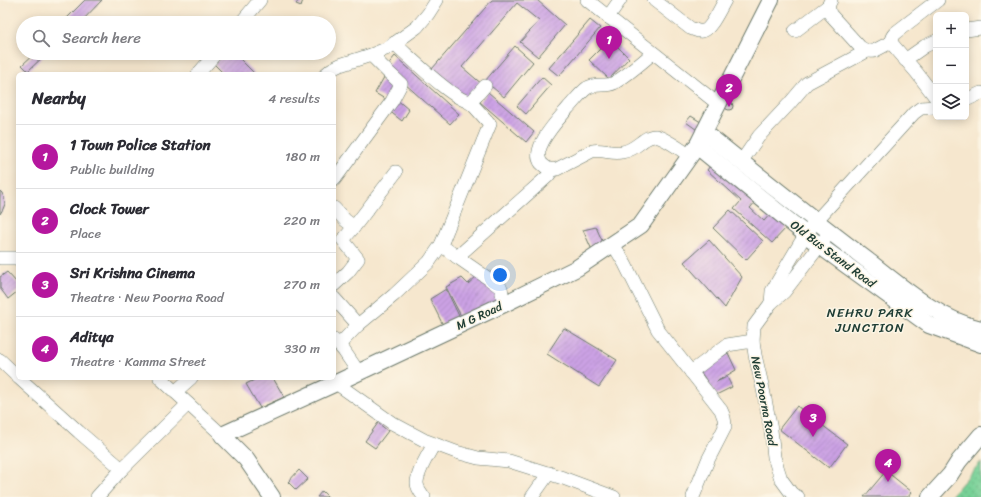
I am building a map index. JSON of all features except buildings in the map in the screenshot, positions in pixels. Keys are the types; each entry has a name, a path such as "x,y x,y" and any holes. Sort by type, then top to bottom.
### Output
{"main road":[{"name":"M G Road","path":"222,435 504,304 577,268 641,225 697,145 771,0"},
{"name":"Old Bus Stand Road","path":"697,145 741,162 927,306 948,318 969,326 981,328"},
{"name":"Old Bus Stand Road","path":"697,145 805,235 929,324 981,344"},
{"path":"222,435 246,458 272,497"},
{"path":"930,497 950,475 959,461 981,435"}],"street":[{"path":"247,16 260,0"},
{"path":"328,72 340,64 371,55 388,48 417,27 437,0"},
{"path":"587,0 718,104"},
{"path":"608,17 620,0"},
{"path":"654,0 690,28 703,31 707,30 725,0"},
{"path":"830,3 830,14 860,48 867,51 874,51 891,42 895,33 938,0"},
{"path":"795,31 830,3"},
{"path":"969,30 981,28"},
{"path":"891,42 906,60 933,102"},
{"path":"906,60 925,46 933,42"},
{"path":"359,372 336,342 394,295 429,262 441,245 490,124 473,105 461,99 437,82 394,43"},
{"path":"741,162 759,136 807,83 867,51"},
{"path":"653,53 614,83 596,85 586,89 551,128 540,147 538,154 539,160 550,170 557,169 592,151 597,150 619,153 631,150 652,136 697,145"},
{"path":"336,177 392,101 401,84 371,55"},
{"path":"200,72 210,60"},
{"path":"467,101 471,102 485,86"},
{"path":"969,99 981,93"},
{"path":"771,303 772,291 805,235 823,226 914,113 920,108 933,104"},
{"path":"458,257 548,176 552,170"},
{"path":"336,283 348,272 358,259 344,240 396,172"},
{"path":"336,210 354,227"},
{"path":"771,303 784,292 820,246 823,226"},
{"path":"612,244 625,264 658,330 724,415 724,426 693,497"},
{"path":"441,245 501,288 504,304"},
{"path":"336,300 358,325"},
{"name":"New Poorna Road","path":"771,303 754,326 753,341 771,430 774,457 781,478 792,494 798,497"},
{"path":"691,372 727,345 753,341"},
{"path":"0,360 16,374"},
{"path":"22,380 122,469"},
{"path":"162,380 222,435"},
{"path":"175,392 189,380"},
{"path":"336,383 392,423 424,440 456,452 478,458 509,461 563,478 614,497"},
{"path":"97,497 122,469 188,404"},
{"path":"424,497 418,488 417,483 419,473 434,444"},
{"path":"532,497 549,474"}],"green space":[{"path":"981,462 981,497 950,497"}],"place":[{"name":"1 Town Police Station","path":"609,59"},
{"name":"Clock Tower","path":"729,107"},
{"name":"Sri Krishna Cinema","path":"813,437"},
{"name":"Aditya","path":"888,482"}],"district":[{"name":"NEHRU PARK JUNCTION","path":"870,320"}]}
